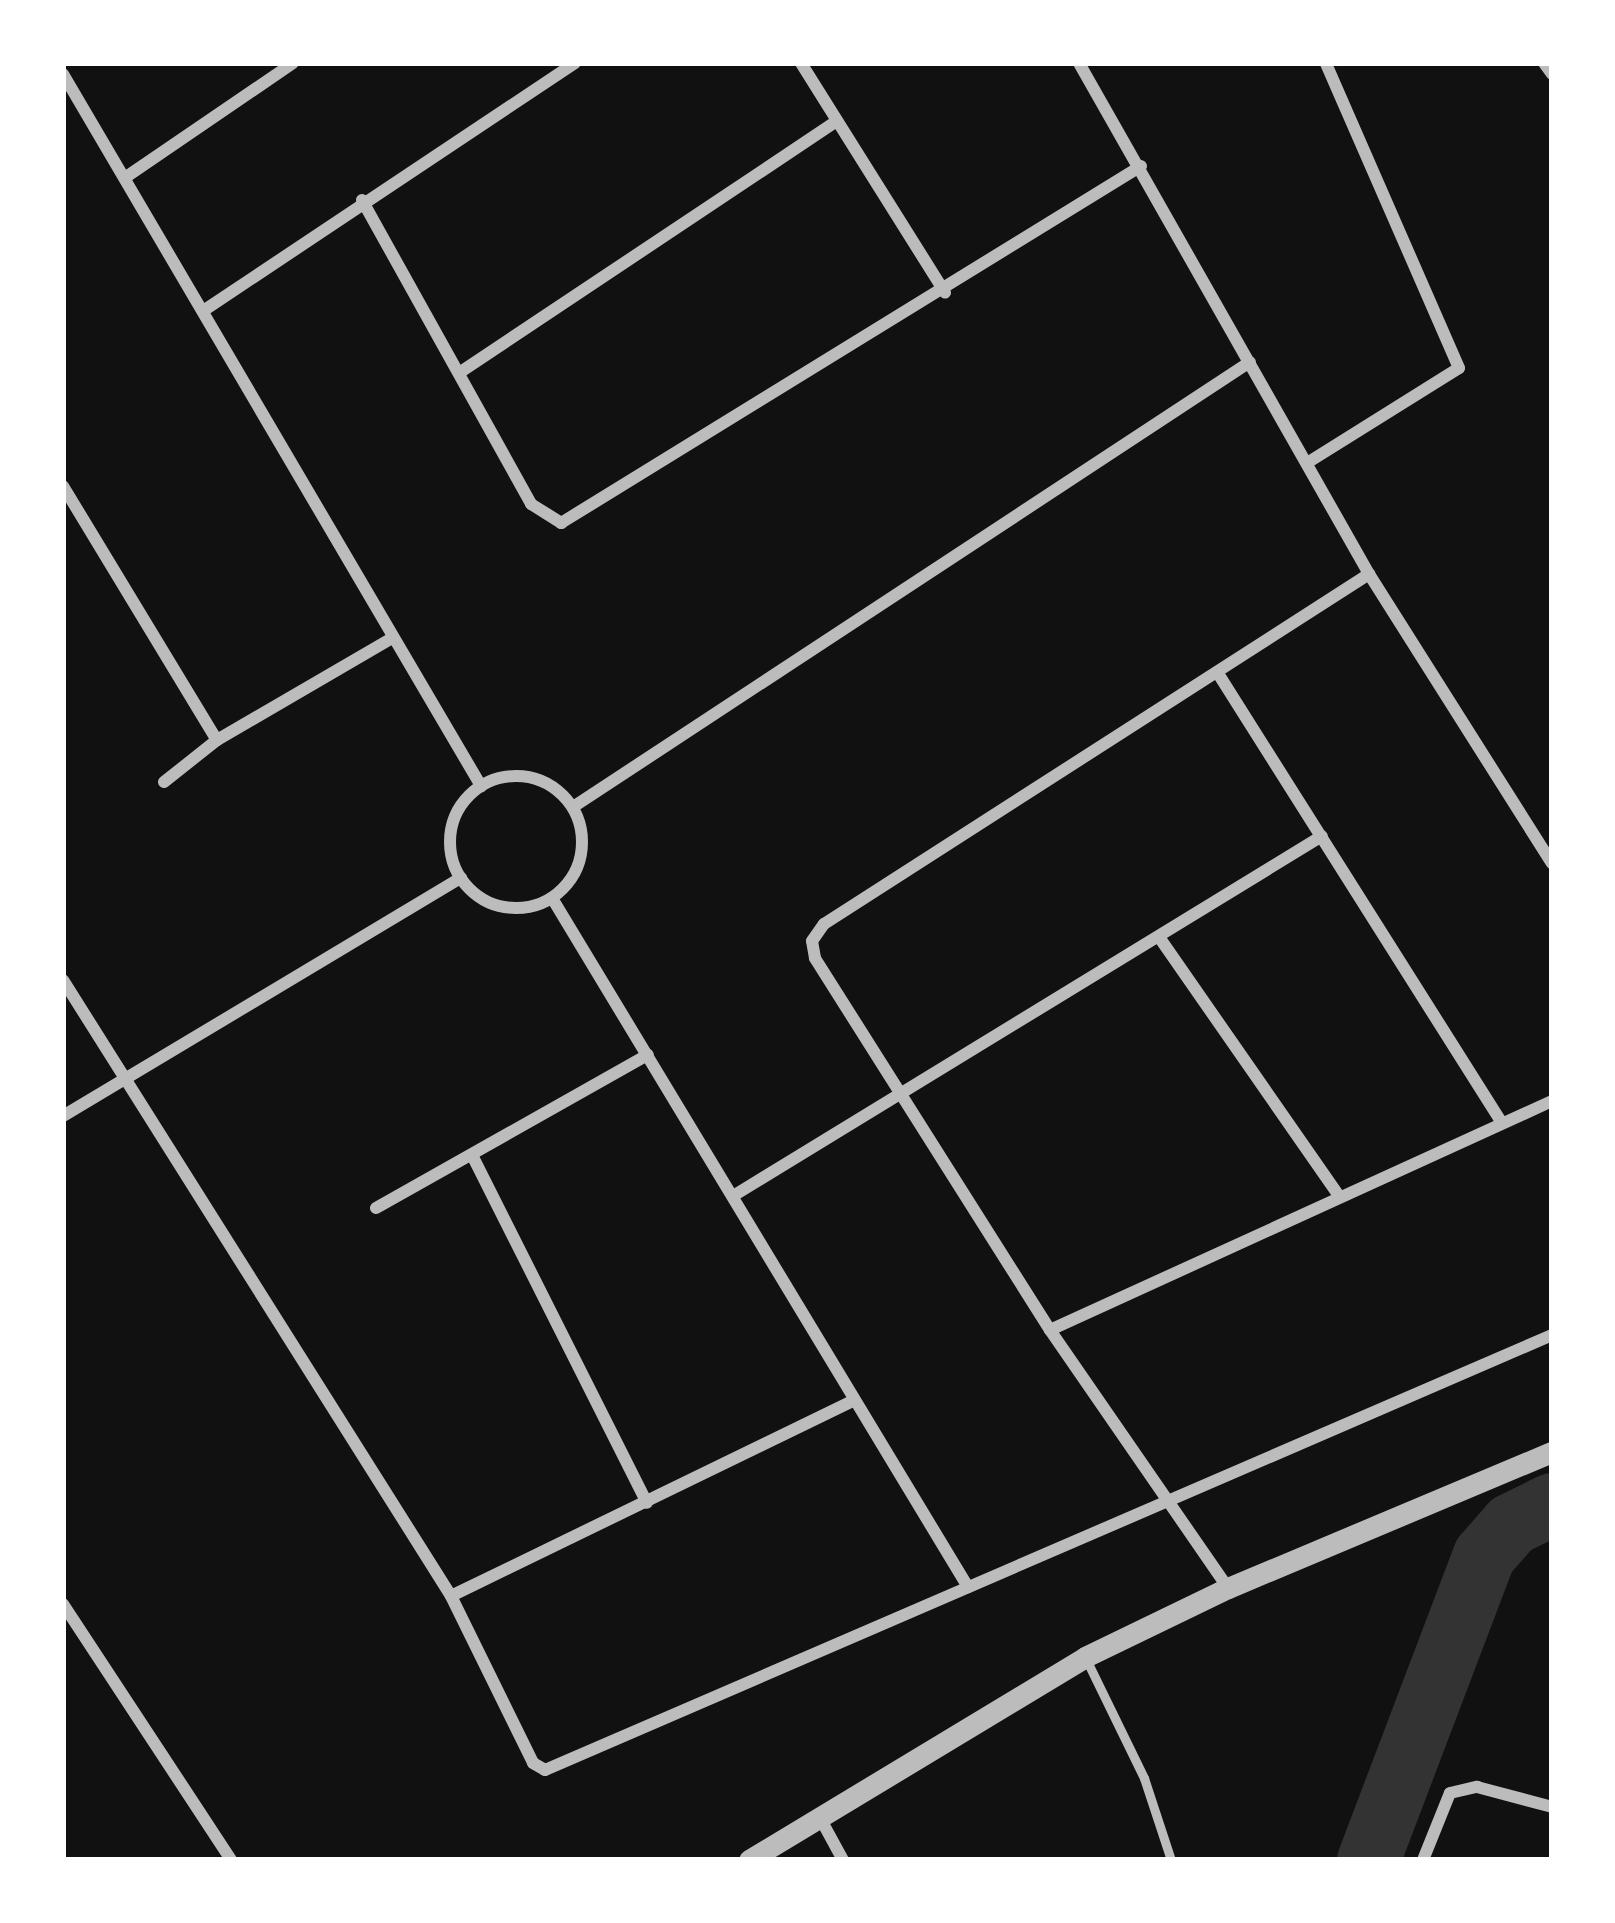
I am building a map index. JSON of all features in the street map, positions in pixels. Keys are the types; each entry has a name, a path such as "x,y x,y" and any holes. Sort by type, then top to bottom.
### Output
{"street":[{"path":"126,177 293,63"},
{"path":"206,309 362,200 575,63"},
{"path":"801,63 945,293"},
{"path":"1079,63 1142,166 1369,574 1552,863"},
{"path":"1307,463 1459,368 1327,63"},
{"path":"1544,63 1552,74"},
{"path":"63,74 206,309 389,640 481,786"},
{"path":"458,373 837,121"},
{"path":"362,200 531,504 561,523 945,293 1142,166"},
{"path":"573,807 1250,362"},
{"path":"63,486 217,740"},
{"path":"1228,1588 1050,1330 900,1096 815,958 817,931 1369,574"},
{"path":"164,782 217,740 389,640"},
{"path":"1219,675 1502,1123"},
{"path":"536,779 573,807 579,863 552,898 534,906 493,904 461,878 450,838 454,818 481,786 536,779"},
{"path":"734,1196 1322,836"},
{"path":"63,1116 119,1077 461,878"},
{"path":"552,898 968,1587"},
{"path":"1159,937 1337,1193"},
{"path":"63,980 119,1077 451,1596 533,1762 550,1770 1168,1497 1552,1335"},
{"path":"376,1208 648,1055"},
{"path":"1050,1330 1337,1193 1552,1101"},
{"path":"473,1156 647,1503"},
{"path":"451,1596 853,1400"},
{"path":"749,1860 1085,1657 1228,1588 1552,1452"},
{"path":"63,1604 231,1860"},
{"path":"1424,1860 1450,1792 1477,1787 1552,1807"},
{"path":"818,1815 843,1860"}],"lane":[{"path":"1085,1657 1151,1794 1171,1860"}],"waterway":[{"path":"1368,1860 1484,1555 1511,1524 1552,1504"}]}
